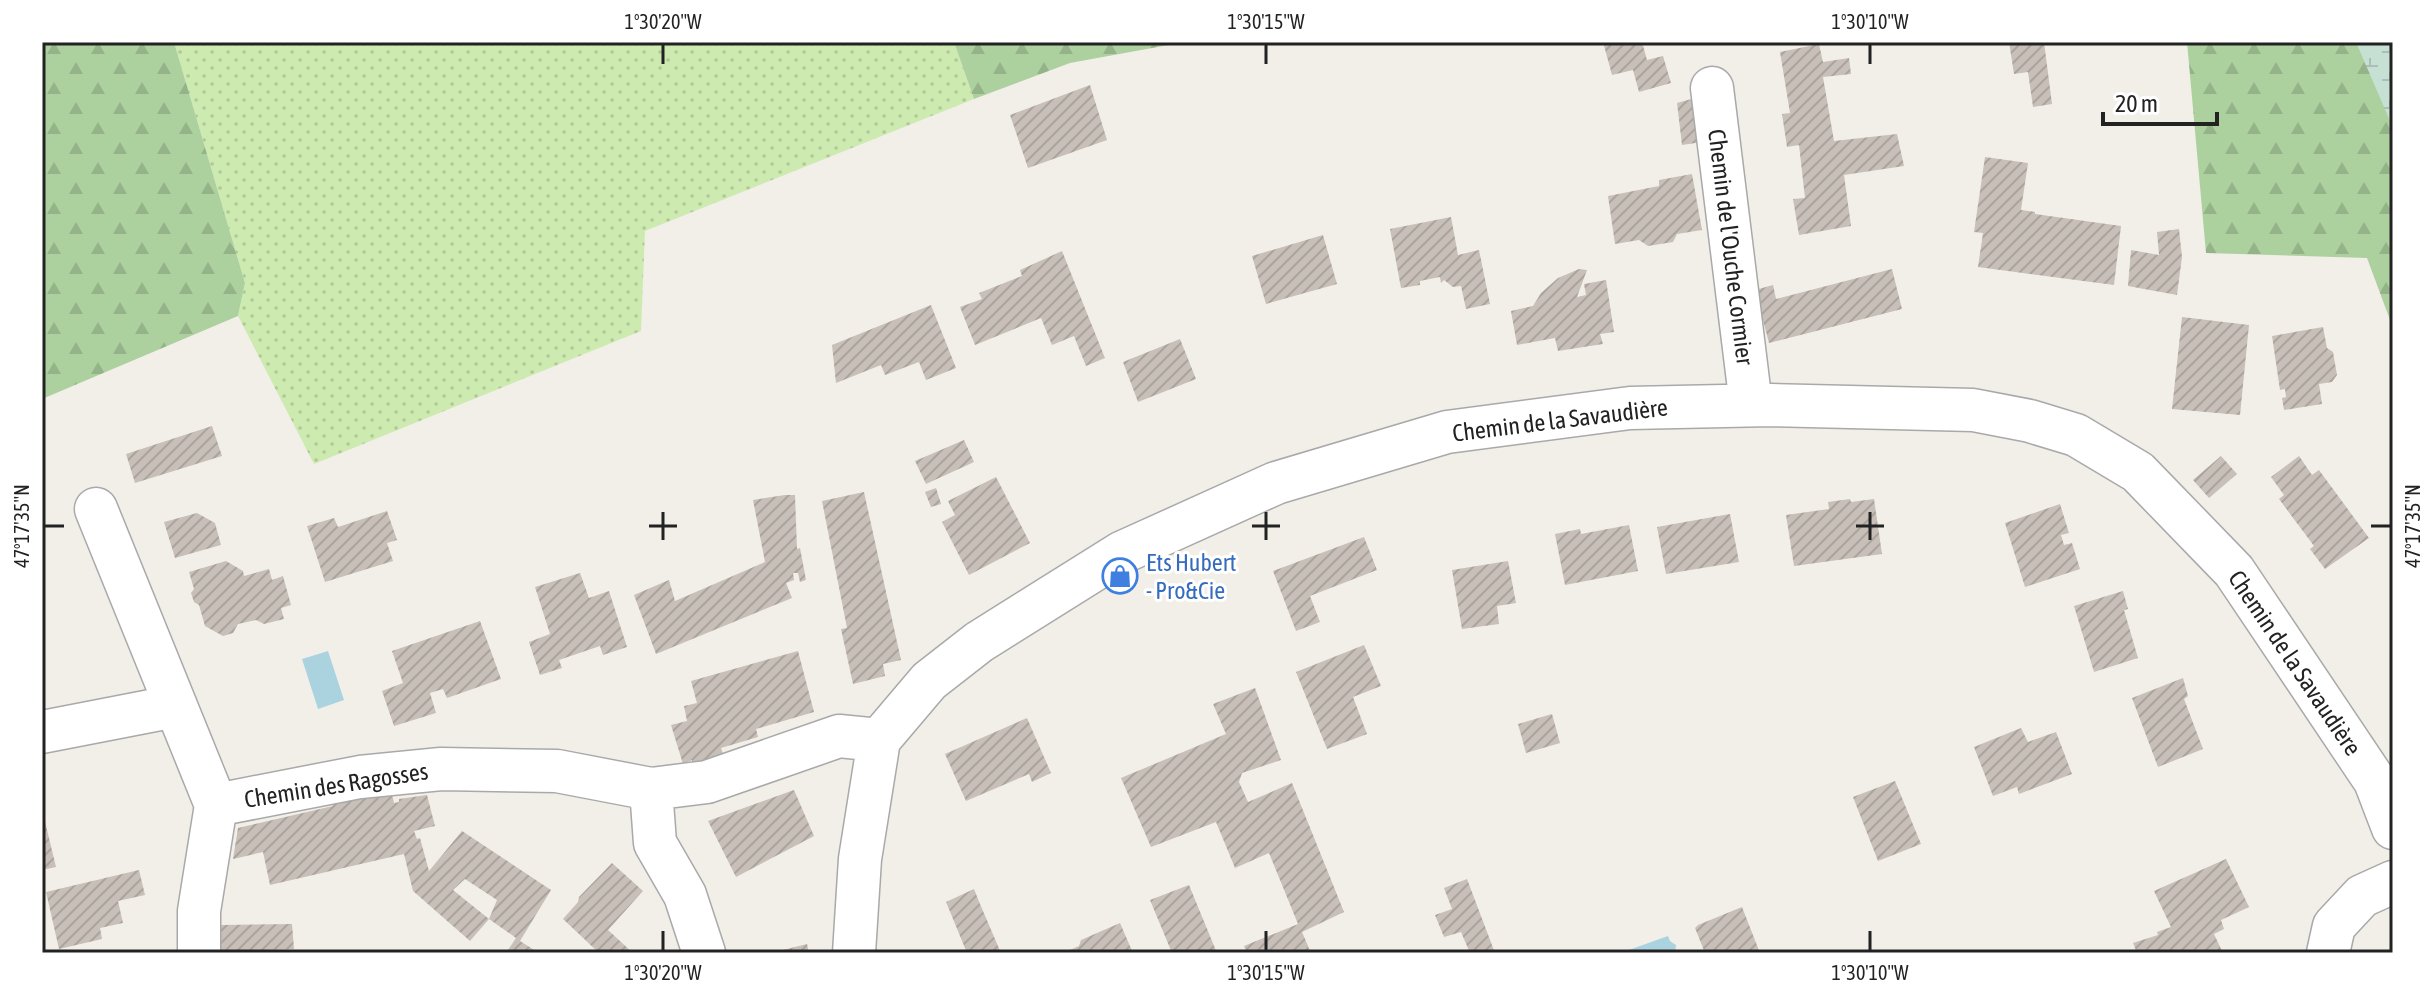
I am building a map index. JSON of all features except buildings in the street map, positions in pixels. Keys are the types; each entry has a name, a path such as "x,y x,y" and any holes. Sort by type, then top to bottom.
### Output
{"street":[{"name":"Chemin de l'Ouche Cormier","path":"1712,88 1751,405"},
{"name":"Chemin de la Savaudière","path":"879,740 929,681 979,642 1121,553 1276,483 1447,432 1630,408 1751,405 1973,410 2030,421 2076,435 2138,472 2234,571 2375,781 2393,828"},
{"path":"96,509 216,805 199,911 189,946"},
{"path":"42,732 176,706"},
{"name":"Chemin des Ragosses","path":"216,805 360,777 441,769 557,771 651,789 707,782 839,736 879,740"},
{"path":"854,953 860,859 879,740"},
{"path":"651,789 655,843 685,895 704,953"},
{"path":"2328,953 2334,926 2362,896 2393,882"}],"green space":[{"path":"42,42 174,42 245,283 238,316 42,399"},
{"path":"174,42 954,42 974,99 645,231 641,331 314,464 238,316 245,283"},
{"path":"954,42 1185,42 1070,63 974,99"},
{"path":"2187,42 2393,42 2393,328 2367,258 2206,253"},
{"path":"2356,42 2393,42 2393,128"}],"water":[{"path":"328,651 344,700 318,709 302,659"},
{"path":"1668,936 1676,945 1675,953 1626,951"}],"place":[{"name":"Ets Hubert - Pro&Cie","path":"1120,576"}]}
